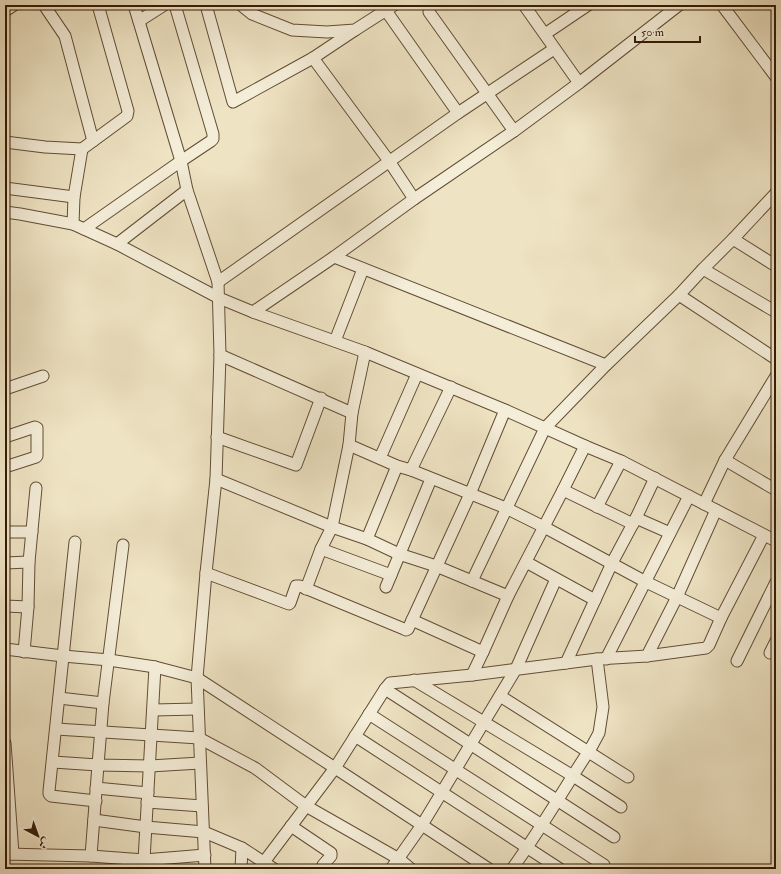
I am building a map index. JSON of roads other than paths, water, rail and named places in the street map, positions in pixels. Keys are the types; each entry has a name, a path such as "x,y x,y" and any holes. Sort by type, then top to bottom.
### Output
{"street":[{"path":"5,11 14,5"},
{"path":"44,5 65,36 93,141"},
{"path":"5,142 45,147 82,149 125,118 128,114 98,5"},
{"path":"134,5 181,161 187,190 218,282 220,355 216,479 197,678 205,869"},
{"path":"139,21 164,5"},
{"path":"84,229 211,141 213,136 175,5"},
{"path":"206,5 233,102 313,58 387,7 458,113"},
{"path":"241,5 252,14 292,30 327,32 355,30"},
{"path":"524,5 579,83"},
{"path":"544,34 588,5"},
{"path":"253,312 334,258 414,199 514,131 579,83 679,5"},
{"path":"722,5 776,77"},
{"path":"429,12 514,131"},
{"path":"218,282 458,113 554,48"},
{"path":"313,58 389,162 414,199"},
{"path":"73,224 74,197 82,149"},
{"path":"5,188 74,197"},
{"path":"116,244 187,190"},
{"path":"472,581 545,428 606,365 678,295 776,193"},
{"path":"5,212 73,224 116,244 219,298 253,312 365,352 505,410 621,461 776,541"},
{"path":"733,239 776,266"},
{"path":"334,258 606,365"},
{"path":"335,341 363,269"},
{"path":"702,269 776,312"},
{"path":"678,295 776,359"},
{"path":"306,589 321,549 332,527 349,445 352,413 365,352"},
{"path":"220,355 321,398 352,413"},
{"path":"380,458 417,374"},
{"path":"5,389 43,376"},
{"path":"704,504 725,460 776,376"},
{"path":"411,470 451,388"},
{"path":"217,437 296,465 321,398"},
{"path":"206,573 289,604 296,586 300,586 406,630 408,629 470,494 505,410"},
{"path":"5,437 35,427 37,428 37,456 5,468"},
{"path":"349,445 397,466 411,470 506,508 646,582 722,618"},
{"path":"472,675 508,596 585,446"},
{"path":"725,460 776,490"},
{"path":"597,506 621,461"},
{"path":"367,539 397,466"},
{"path":"566,663 612,563 635,521 655,478"},
{"path":"216,479 332,527 367,539 399,554 436,566 508,596"},
{"path":"386,587 431,479"},
{"path":"24,652 28,607 29,562 36,488"},
{"path":"563,490 597,506 670,533"},
{"path":"512,869 542,825 599,733 603,707 602,659 646,582 688,496"},
{"path":"647,656 677,597 716,510"},
{"path":"5,532 32,532"},
{"path":"264,862 335,768 390,683 472,675 602,659 647,656 706,648 709,646 764,535"},
{"path":"75,542 49,794 51,796 96,801"},
{"path":"91,856 101,732 123,545"},
{"path":"321,549 391,575"},
{"path":"5,563 29,562"},
{"path":"526,562 595,600"},
{"path":"391,869 422,825 516,669 556,578"},
{"path":"737,661 776,582"},
{"path":"5,606 28,607"},
{"path":"412,620 483,652"},
{"path":"770,653 776,641"},
{"path":"5,649 109,660 155,667 197,678 489,869"},
{"path":"144,860 155,667"},
{"path":"414,680 573,776 621,807"},
{"path":"385,689 614,837"},
{"path":"500,696 628,777"},
{"path":"59,698 104,703"},
{"path":"153,710 198,710"},
{"path":"369,714 604,865"},
{"path":"56,729 199,738 255,768 306,806 399,859 411,869"},
{"path":"355,736 560,869"},
{"path":"5,744 9,854 91,856 144,860 205,855"},
{"path":"53,762 150,766 200,763"},
{"path":"96,788 202,806"},
{"path":"94,820 146,827 204,832 242,848 274,869"},
{"path":"291,826 331,853 331,856 323,866 324,869"},
{"path":"241,869 242,848"}]}
